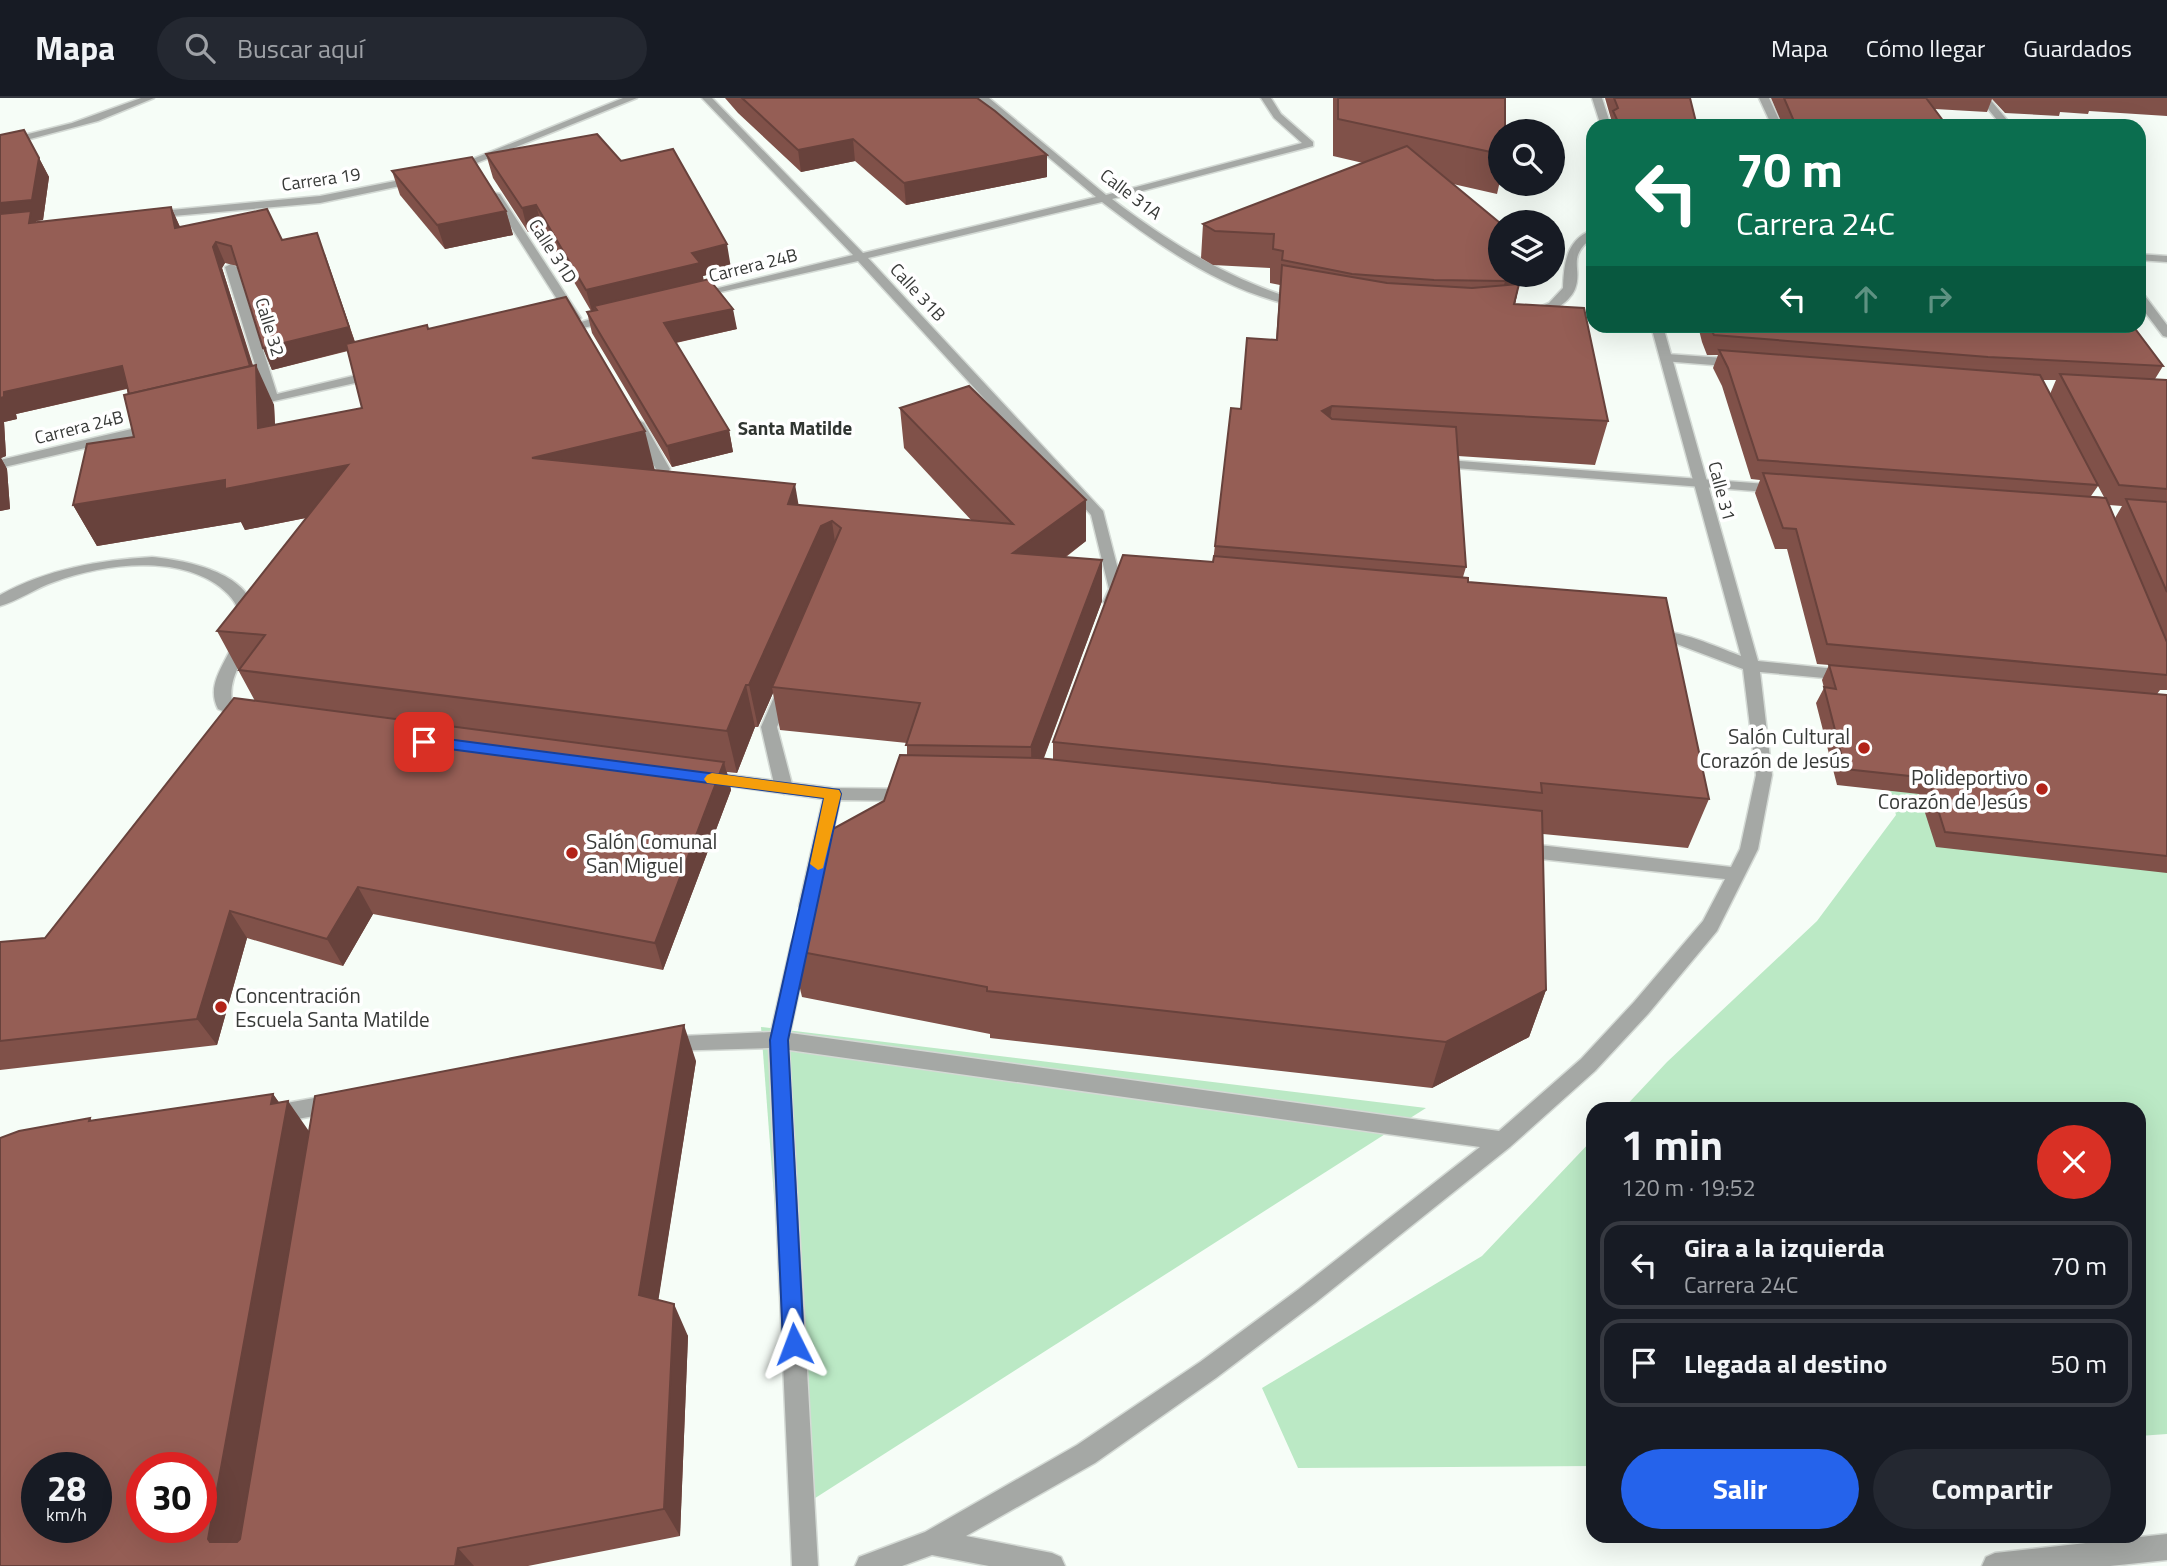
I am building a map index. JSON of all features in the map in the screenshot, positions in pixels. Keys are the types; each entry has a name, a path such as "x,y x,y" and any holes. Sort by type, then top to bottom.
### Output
{"street":[{"path":"0,144 121,111 149,98"},
{"name":"Carrera 19","path":"131,217 365,191 409,182 475,162 632,98"},
{"name":"Calle 31B","path":"708,98 862,257 1098,514 1122,590 1106,615"},
{"name":"Calle 31A","path":"983,98 1105,198 1192,260 1229,282 1272,299 1308,306"},
{"name":"Carrera 24B","path":"687,299 1105,198 1309,145 1277,116 1266,98"},
{"path":"1597,98 1604,119"},
{"path":"1764,98 1774,119"},
{"path":"1984,98 2001,119"},
{"path":"475,162 482,174"},
{"name":"Calle 31D","path":"490,186 586,337"},
{"path":"1516,319 1526,318 1553,306 1569,289 1570,254 1586,238"},
{"path":"2146,258 2167,259"},
{"name":"Calle 32","path":"231,267 272,399"},
{"path":"2146,304 2167,333"},
{"path":"539,335 620,315"},
{"name":"Calle 31","path":"868,1566 932,1542 1086,1454 1208,1370 1503,1141 1588,1065 1641,1008 1710,926 1749,849 1764,775 1751,666 1659,333"},
{"path":"1667,358 1750,364"},
{"path":"231,409 392,370"},
{"path":"628,409 663,469"},
{"name":"Carrera 24B","path":"0,464 163,425"},
{"path":"1423,462 1797,490"},
{"path":"4,598 53,578 102,565 153,561 195,565 224,579 244,602 249,625 241,650 223,678 220,693 225,705 258,720 272,722"},
{"path":"1635,634 1676,638 1751,666 1862,676"},
{"path":"784,788 769,727 790,678"},
{"path":"687,776 833,794 930,796"},
{"path":"805,1566 779,1040 833,794"},
{"path":"1505,849 1738,874"},
{"path":"652,1044 779,1040 1503,1141"},
{"path":"253,1118 358,1099"},
{"path":"327,1131 331,1104"},
{"path":"932,1542 1052,1566"},
{"path":"1995,1566 2167,1547"}],"green space":[{"path":"1864,697 2167,718 2167,1434 2146,1436 2146,1102 1630,1102 1667,1062 1817,921 1896,815"},
{"path":"761,1027 1426,1108 798,1509"},
{"path":"1586,1146 1586,1466 1298,1468 1262,1388 1482,1256"}],"building":[{"path":"742,98 977,98 1047,155 904,183 853,139 798,150"},
{"path":"1338,98 1505,98 1505,119 1488,119 1488,151 1338,119"},
{"path":"1614,98 1690,98 1695,119 1617,119 1613,111 1618,108"},
{"path":"1784,98 1926,98 1942,119 1793,119"},
{"path":"24,130 39,158 32,200 0,203 0,135"},
{"path":"597,134 621,161 673,149 727,244 692,253 700,263 586,290 536,205 522,208 486,154"},
{"path":"1407,146 1488,213 1488,281 1352,274 1282,260 1283,251 1273,249 1274,234 1215,231 1203,224"},
{"path":"472,157 506,211 437,225 392,171"},
{"path":"171,207 175,228 267,209 282,240 317,233 349,327 263,348 231,246 216,242 213,247 250,366 129,394 122,366 4,392 4,397 0,398 0,214 31,211 29,223"},
{"path":"1282,265 1387,283 1472,288 1518,287 1514,304 1584,308 1586,333 1589,333 1608,421 1332,406 1322,411 1332,419 1456,427 1466,567 1215,546 1231,408 1241,409 1247,338 1277,340"},
{"path":"709,279 733,309 664,323 729,430 667,446 587,312 597,310 594,306"},
{"path":"566,297 645,431 532,458 795,484 788,504 1013,524 900,408 969,386 1086,500 1013,553 1102,560 1031,747 906,745 920,703 772,687 841,528 832,521 821,526 727,731 239,670 265,635 217,631 348,465 225,489 225,480 73,505 87,444 134,437 124,395 256,365 258,428 362,408 346,344 427,325 428,329"},
{"path":"1713,333 2138,333 2163,366 1988,357"},
{"path":"1719,350 2040,375 2098,485 1758,460 1728,368"},
{"path":"2060,374 2167,380 2167,489 2119,485"},
{"path":"1763,473 2106,498 2167,642 2167,675 1827,644 1796,529 1783,528"},
{"path":"2126,499 2167,502 2167,592"},
{"path":"1123,555 1213,562 1214,556 1468,578 1468,582 1666,598 1709,799 1541,783 1542,793 1053,742"},
{"name":"Polideportivo Corazón de Jesús","path":"1829,665 2167,695 2167,856 1945,832 1928,778 1845,769 1824,687 1836,689"},
{"path":"234,698 724,762 655,943 358,887 327,939 230,911 197,1019 0,1041 0,942 45,938"},
{"path":"900,755 1038,758 1542,811 1546,990 1446,1042 987,991 987,987 791,950 831,830 884,801"},
{"path":"684,1025 639,1295 674,1304 664,1509 458,1548 455,1566 0,1566 0,1138 19,1131 90,1118 89,1121 273,1094 271,1104 288,1101 217,1490 217,1452 126,1452 126,1543 217,1543 237,1542 240,1539 315,1096"}],"slow traffic":[{"path":"712,779 833,794 818,864"}],"place":[{"name":"Salón Cultural Corazón de Jesús","path":"1864,748"},
{"name":"Polideportivo Corazón de Jesús","path":"2042,789"},
{"name":"Salón Comunal San Miguel","path":"572,853"},
{"name":"Concentración Escuela Santa Matilde","path":"221,1007"}],"district":[{"name":"Santa Matilde","path":"795,427"}],"route":[{"path":"424,742 833,794 779,1040 794,1344"}]}
